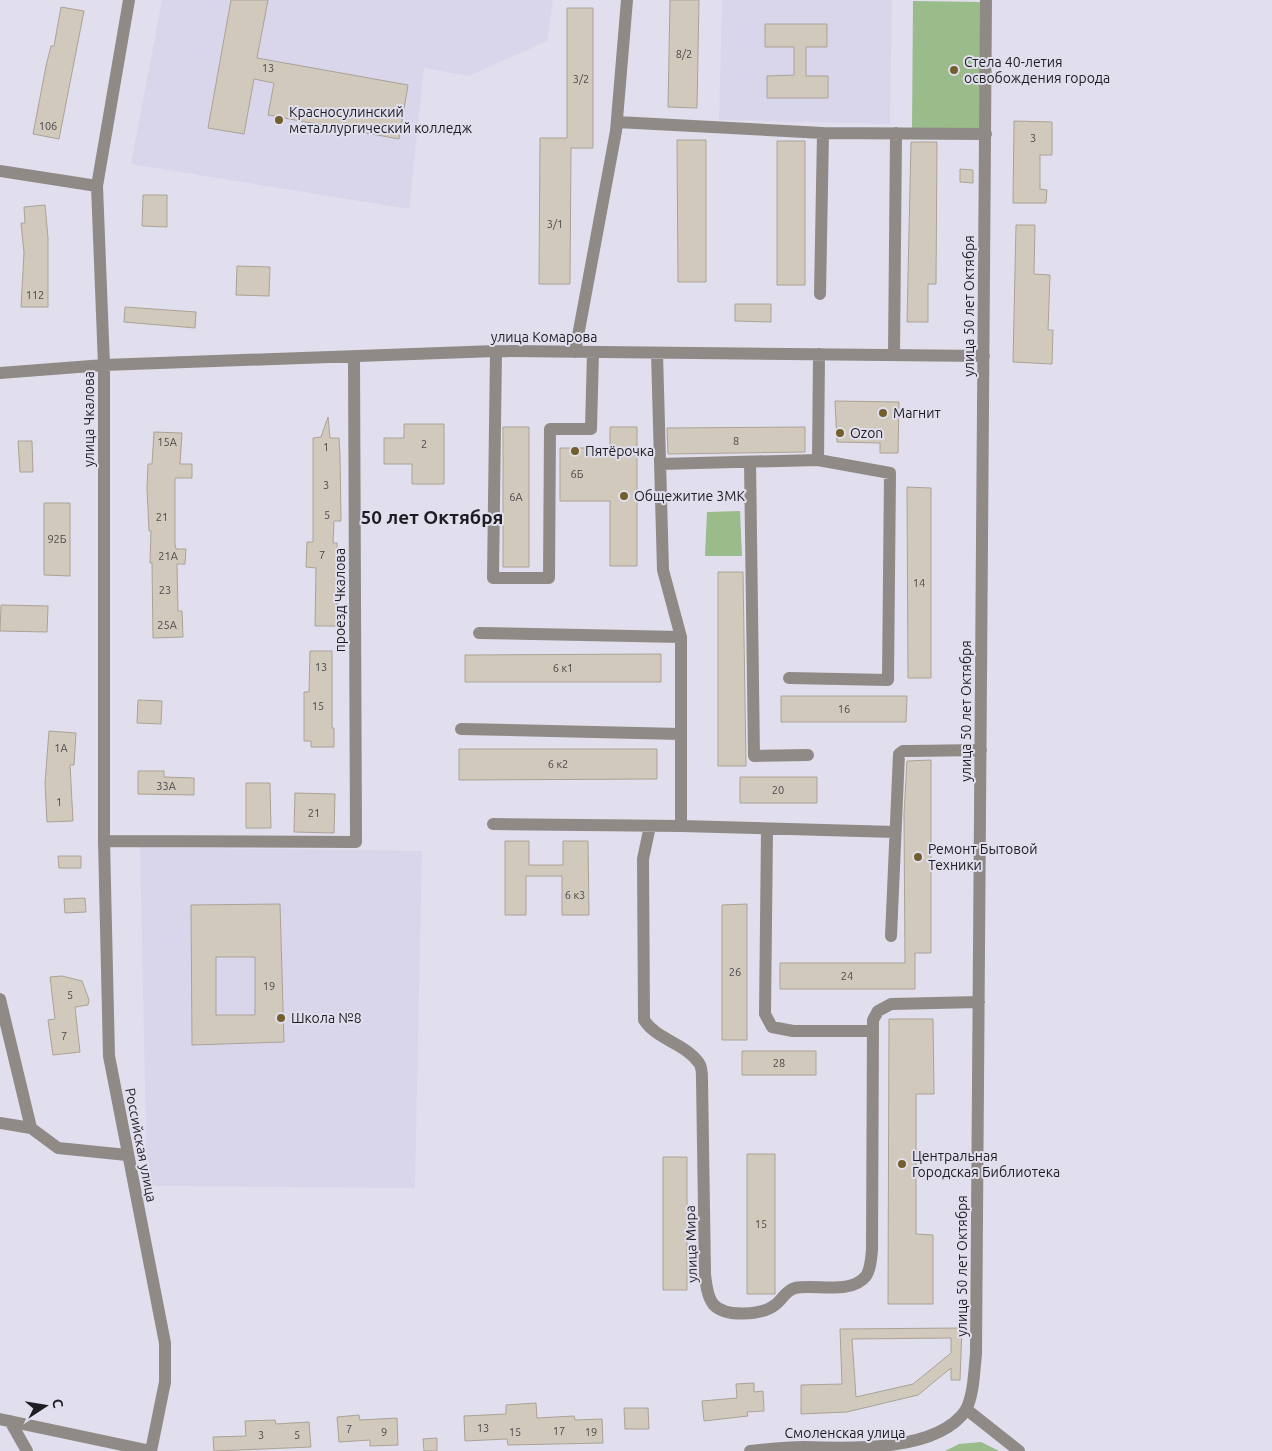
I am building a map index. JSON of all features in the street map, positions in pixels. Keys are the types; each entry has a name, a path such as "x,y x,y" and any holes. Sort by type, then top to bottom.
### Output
{"street":[{"name":"улица Чкалова","path":"104,841 104,365 97,186 129,0"},
{"path":"575,352 617,122 627,0"},
{"name":"улица 50 лет Октября","path":"963,1414 973,1385 976,1354 986,0"},
{"path":"617,122 823,133 986,134"},
{"path":"820,294 823,133"},
{"path":"894,355 896,133"},
{"path":"0,171 97,186"},
{"path":"496,351 492,578 549,578 550,429 591,429 593,352"},
{"name":"улица Комарова","path":"0,373 104,365 496,351 984,356"},
{"path":"657,353 663,570 681,637 681,826"},
{"path":"818,354 818,460"},
{"name":"проезд Чкалова","path":"104,841 356,842 354,357"},
{"path":"660,464 818,460 890,473 888,680 789,678"},
{"path":"750,462 754,756 808,755"},
{"path":"479,633 681,637"},
{"path":"461,729 681,734"},
{"path":"891,936 899,754 903,751 981,750"},
{"path":"493,824 681,826 895,832"},
{"name":"улица Мира","path":"650,826 643,859 644,1020 651,1031 687,1052 700,1064 702,1079 704,1274 709,1295 714,1304 724,1310 744,1313 764,1311 775,1305 788,1291 796,1288 845,1286 859,1281 866,1276 870,1267 872,1250 873,1020 878,1011 891,1004 979,1002"},
{"path":"767,829 765,1014 772,1026 793,1031 872,1030"},
{"name":"Российская улица","path":"104,841 109,1056 165,1343 165,1382 151,1451"},
{"path":"0,999 32,1128"},
{"path":"0,1123 32,1128 58,1148 127,1155"},
{"path":"963,1414 1019,1451"},
{"name":"Смоленская улица","path":"750,1451 793,1449 906,1450 927,1444 940,1437 963,1414"},
{"path":"5,1420 151,1451"},
{"path":"5,1420 27,1451"}],"shaded area":[{"name":"Красносулинский металлургический колледж","path":"162,0 553,0 547,41 469,76 424,68 409,209 131,164"},
{"path":"722,0 892,0 890,124 719,120"},
{"name":"Школа №8","path":"140,847 422,851 415,1188 147,1186"}],"green space":[{"path":"913,1 981,2 982,132 912,131"},
{"path":"740,511 742,556 705,556 707,512"},
{"path":"981,1442 999,1451 945,1451 959,1444"}],"building":[{"path":"231,0 268,0 257,58 408,85 399,139 268,115 274,83 254,79 244,134 208,128"},
{"path":"670,0 699,0 697,108 668,107"},
{"path":"61,7 84,11 59,139 33,134 46,66 51,46 54,46"},
{"path":"567,8 593,8 593,148 571,148 570,284 539,284 540,138 567,138"},
{"path":"765,24 827,24 827,47 806,47 806,76 828,76 828,98 767,98 767,76 794,75 794,47 765,47"},
{"path":"1014,121 1052,122 1052,155 1040,155 1040,189 1047,190 1046,203 1013,203"},
{"path":"677,140 706,140 706,282 678,282"},
{"path":"777,141 805,141 805,285 777,285"},
{"path":"911,142 937,142 936,284 928,284 928,322 907,322"},
{"path":"960,169 973,170 973,183 960,182"},
{"path":"143,195 167,195 167,227 142,226"},
{"path":"45,205 48,238 48,307 21,307 24,253 21,223 25,223 24,207"},
{"path":"1016,225 1035,225 1034,274 1050,275 1048,330 1053,330 1052,364 1013,362"},
{"path":"237,266 270,267 269,296 236,295"},
{"path":"735,304 771,304 771,322 735,321"},
{"path":"125,307 196,312 195,328 124,322"},
{"path":"835,401 899,402 898,453 880,453 880,443 837,442"},
{"path":"328,417 330,438 339,438 340,455 341,521 334,521 333,543 337,543 337,626 315,626 316,568 306,567 307,542 313,542 313,438 321,437"},
{"path":"404,424 444,424 444,484 412,484 412,464 384,464 384,438 404,438"},
{"path":"503,427 529,427 529,567 503,567"},
{"path":"610,427 637,427 637,566 610,566 610,501 560,501 560,448 610,448"},
{"path":"805,427 805,452 668,454 667,428"},
{"path":"154,432 182,433 180,464 192,464 192,478 175,478 175,544 176,549 186,549 185,564 177,564 178,611 182,611 183,637 153,638 152,563 150,563 151,531 149,531 147,488 148,464 152,464"},
{"path":"18,441 32,441 33,472 20,472"},
{"path":"907,487 931,488 931,678 908,678"},
{"path":"44,503 70,503 70,576 44,575"},
{"path":"718,572 743,572 746,766 718,766"},
{"path":"1,605 48,606 47,632 0,631"},
{"path":"310,651 332,651 332,728 334,728 334,747 311,747 311,741 304,741 304,692 309,692"},
{"path":"661,654 661,682 465,682 465,655"},
{"path":"781,696 907,696 906,722 781,722"},
{"path":"138,700 162,701 161,724 137,723"},
{"path":"49,731 76,733 74,765 70,765 73,821 47,822 45,783"},
{"path":"459,749 657,749 657,779 459,780"},
{"path":"931,760 931,953 915,953 915,989 780,989 780,963 905,963 904,814 907,761"},
{"path":"138,771 164,771 164,777 194,778 194,795 138,794"},
{"path":"740,777 817,777 817,803 740,803"},
{"path":"246,783 270,783 271,828 246,828"},
{"path":"295,793 335,794 334,833 294,832"},
{"path":"505,841 529,841 529,865 563,865 563,841 588,841 589,915 562,915 562,876 526,876 526,915 505,915"},
{"path":"58,856 81,856 81,868 59,868"},
{"path":"85,898 86,912 65,913 64,899"},
{"path":"280,904 284,1042 192,1045 191,905","holes":["216,957 255,957 255,1015 216,1015"]},
{"path":"747,904 747,1040 722,1040 722,905"},
{"path":"62,976 82,981 89,1000 88,1005 75,1007 80,1052 53,1055 48,1020 55,1019 50,977"},
{"name":"Центральная Городская Библиотека","path":"889,1019 933,1019 934,1094 916,1094 916,1234 933,1235 933,1304 888,1304"},
{"path":"742,1051 816,1051 816,1075 742,1075"},
{"path":"747,1154 775,1154 775,1294 747,1294"},
{"path":"663,1157 687,1157 687,1290 663,1290"},
{"path":"962,1328 960,1380 951,1380 951,1368 918,1395 847,1412 801,1414 801,1385 842,1384 840,1329","holes":["951,1338 951,1353 913,1384 856,1397 852,1339"]},
{"path":"754,1383 754,1392 763,1391 764,1411 747,1412 748,1416 704,1421 702,1401 737,1398 736,1384"},
{"path":"536,1403 537,1418 574,1416 575,1420 602,1419 603,1443 508,1445 507,1439 465,1441 464,1416 506,1414 506,1405"},
{"path":"624,1408 648,1408 649,1429 625,1429"},
{"path":"359,1415 360,1420 397,1418 398,1445 370,1446 370,1440 339,1442 337,1417"},
{"path":"275,1420 276,1424 309,1422 311,1447 214,1451 213,1437 246,1436 245,1421"},
{"path":"437,1438 437,1451 424,1451 423,1439"}],"place":[{"name":"Стела 40-летия освобождения города","path":"954,70"},
{"name":"Красносулинский металлургический колледж","path":"279,120"},
{"name":"Магнит","path":"883,413"},
{"name":"Ozon","path":"840,433"},
{"name":"Пятёрочка","path":"575,451"},
{"name":"Общежитие 3МК","path":"624,496"},
{"name":"Ремонт Бытовой Техники","path":"918,857"},
{"name":"Школа №8","path":"281,1018"},
{"name":"Центральная Городская Библиотека","path":"902,1164"}],"district":[{"name":"50 лет Октября","path":"432,517"}]}
